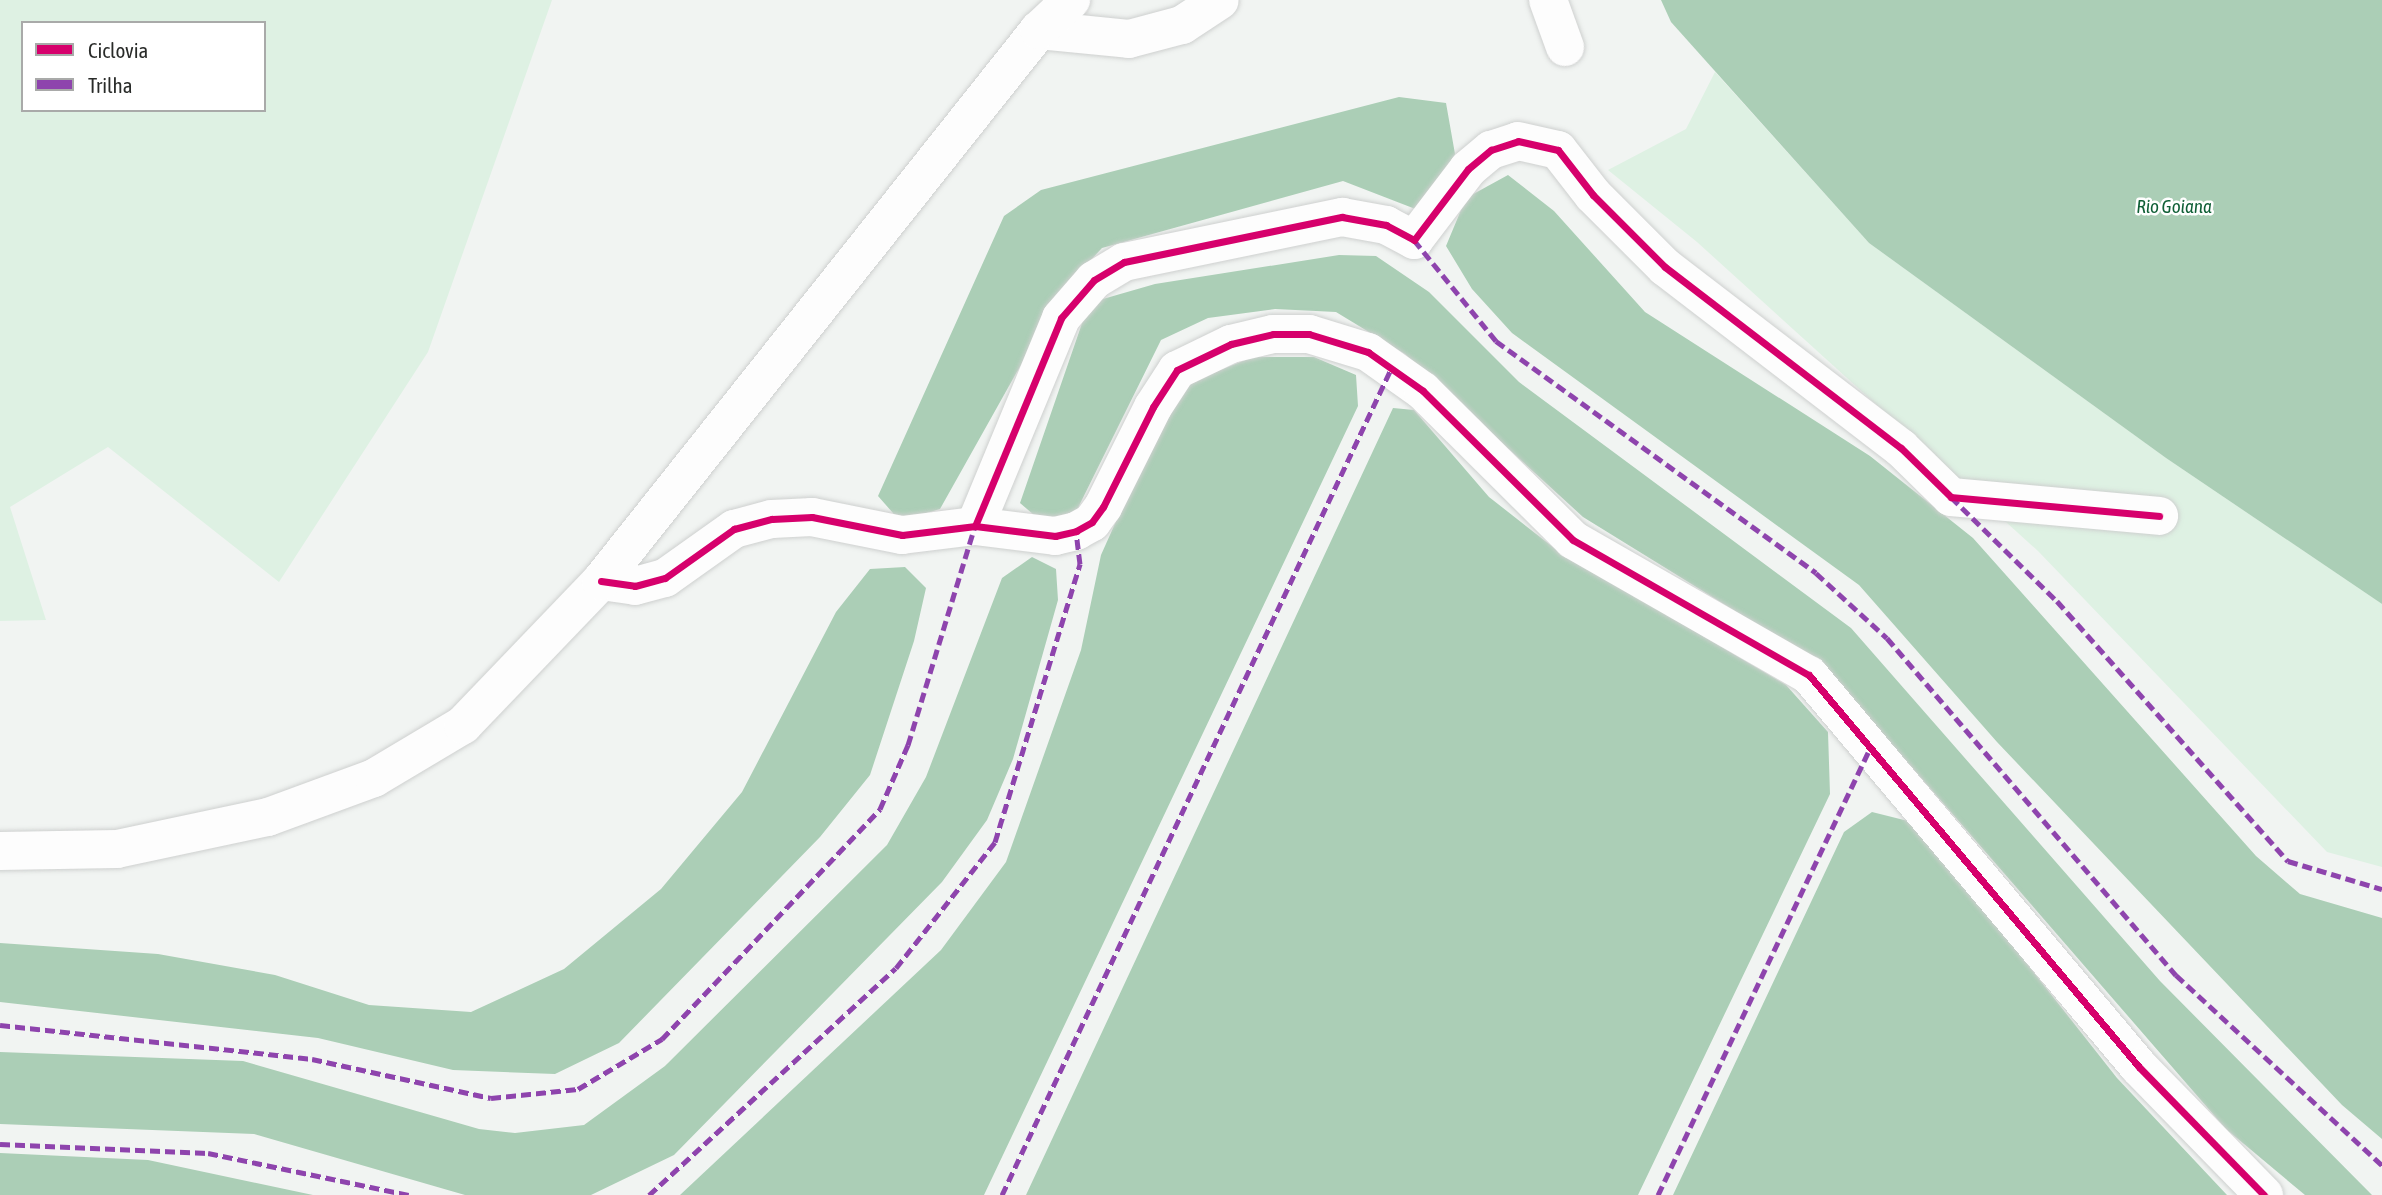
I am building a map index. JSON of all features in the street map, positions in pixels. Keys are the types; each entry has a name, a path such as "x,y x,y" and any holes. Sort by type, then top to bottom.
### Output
{"street":[{"path":"0,850 117,849 268,817 374,778 463,725 601,581 1040,15 1072,0"},
{"path":"1040,15 1129,39 1182,25 1220,0"},
{"path":"1548,0 1565,47"},
{"path":"975,526 1061,318 1094,280 1124,262 1342,217 1386,225 1414,240 1468,169 1491,150 1518,141 1558,150 1593,195 1665,267 1901,448 1951,497 2159,516"},
{"path":"601,581 635,586 665,578 734,529 772,519 813,517 902,535 975,526 1055,536 1093,522 1177,370 1231,344 1273,334 1310,334 1368,352 1423,391 1573,540 1809,675 2139,1067 2264,1195"}],"shaded area":[{"path":"0,0 552,0 428,352 279,582 108,447 10,507 46,620 0,621"},
{"path":"1715,72 1869,243 2166,458 2382,604 2382,867 2327,852 2038,551 1697,242 1608,170 1686,129"}],"water":[{"name":"Rio Goiana","path":"1661,0 2382,0 2382,604 2166,458 1869,243 1671,22"},
{"path":"1399,97 1446,103 1455,154 1445,180 1418,210 1343,181 1102,248 1063,290 940,509 900,521 878,496 1004,216 1041,190"},
{"path":"1508,175 1554,211 1645,312 1870,456 1973,538 2256,856 2300,894 2382,918 2382,1139 2342,1105 1997,742 1859,585 1512,333 1472,289 1446,246 1466,198"},
{"path":"1339,255 1376,256 1429,292 1519,382 1851,628 2160,981 2372,1195 2305,1195 2226,1129 1824,666 1583,517 1405,354 1336,312 1275,309 1208,318 1161,340 1075,514 1041,521 1020,503 1089,303 1155,284"},
{"path":"1253,357 1314,357 1356,375 1358,406 984,1195 680,1195 941,950 1006,862 1081,650 1101,555 1164,414 1188,383"},
{"path":"1393,408 1414,410 1489,497 1558,551 1786,685 1828,732 1830,794 1638,1195 1026,1195"},
{"path":"1032,557 1056,569 1058,600 1013,759 987,820 942,882 674,1155 591,1195 465,1195 254,1134 0,1124 0,1052 243,1061 479,1129 515,1133 584,1125 665,1066 887,845 926,777 1002,578"},
{"path":"905,567 926,588 914,641 870,775 820,837 619,1043 555,1074 453,1070 318,1038 0,1002 0,943 158,954 275,975 369,1005 471,1012 564,969 661,889 742,792 836,612 870,569"},
{"path":"1872,812 1916,823 2117,1078 2227,1195 1673,1195 1844,832"},
{"path":"0,1153 148,1160 313,1195 0,1195"}],"marked path":[{"path":"1414,240 1496,341 1816,573 1887,638 2176,975 2382,1165"},
{"path":"1002,1195 1391,369"},
{"path":"1951,497 2057,601 2288,861 2382,889"},
{"path":"0,1025 312,1059 491,1098 578,1089 662,1039 880,809 908,745 975,526"},
{"path":"649,1195 896,968 995,842 1080,564 1076,531"},
{"path":"1658,1195 1871,747"},
{"path":"0,1144 208,1153 409,1195"}],"cycle path":[{"path":"975,526 1061,318 1094,280 1124,262 1342,217 1386,225 1414,240 1468,169 1491,150 1518,141 1558,150 1593,195 1665,267 1901,448 1951,497 2159,516"},
{"path":"601,581 635,586 665,578 734,529 772,519 812,517 902,535 975,526 1055,536 1076,531 1092,522 1103,507 1153,407 1177,370 1231,344 1273,334 1309,334 1368,352 1423,391 1573,540 1809,675 2139,1067 2264,1195"}]}
